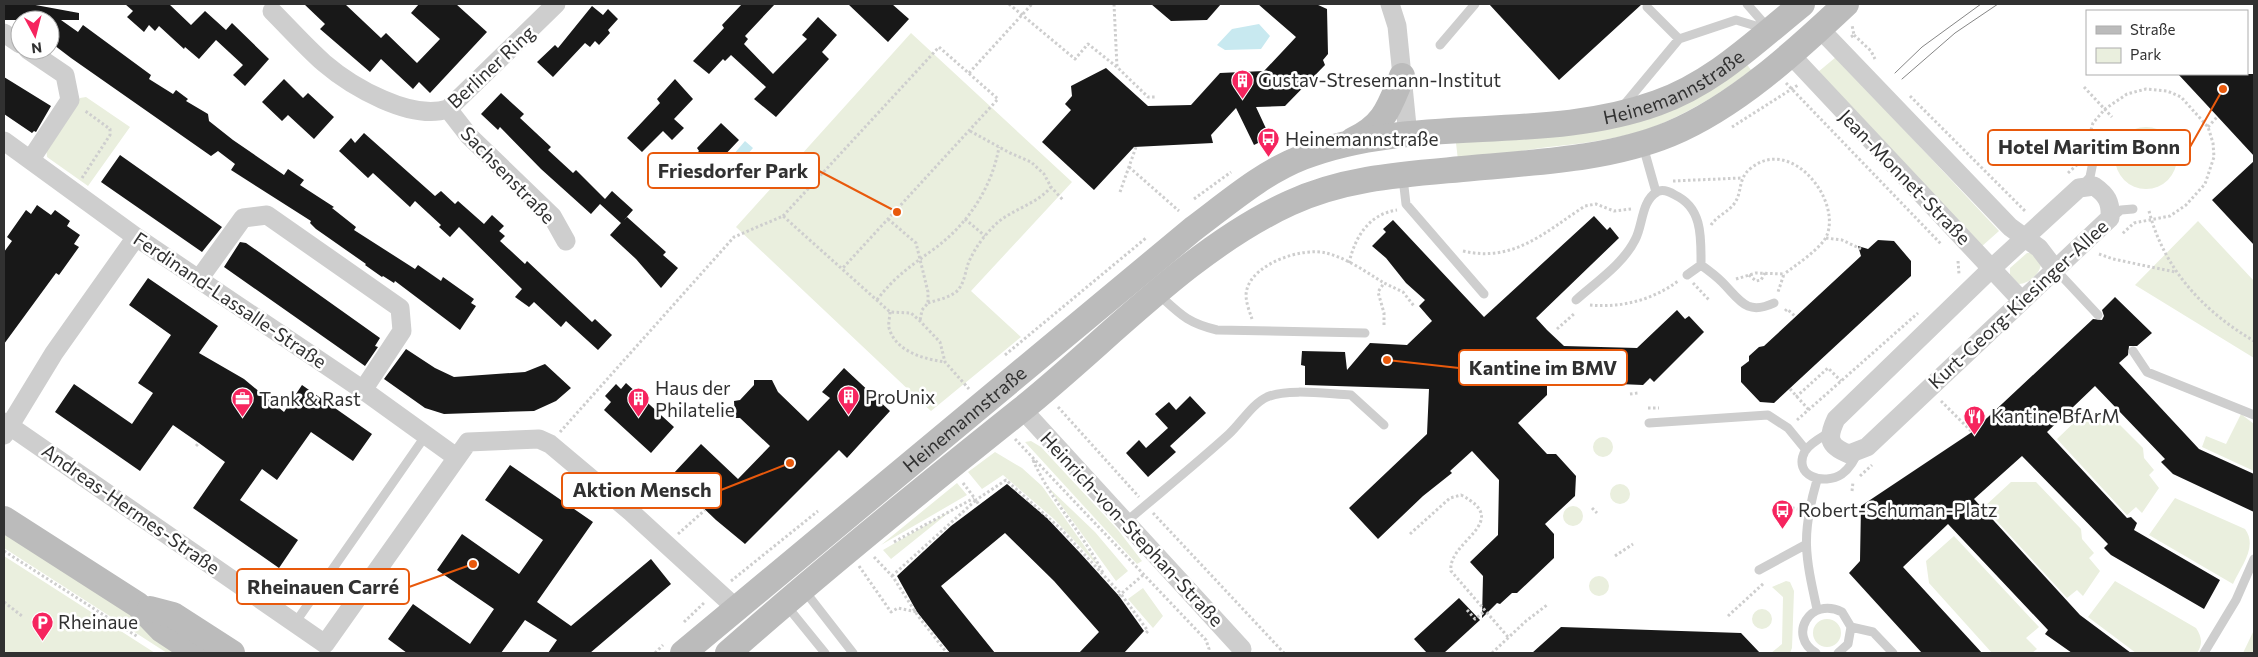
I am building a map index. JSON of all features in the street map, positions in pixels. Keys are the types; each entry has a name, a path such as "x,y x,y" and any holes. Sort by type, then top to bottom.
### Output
{"main road":[{"name":"Heinemannstraße","path":"728,653 793,596 861,553 1022,409 1158,294 1243,228 1289,203 1344,183 1578,156 1642,144 1670,134 1709,115 1790,54 1846,4"},
{"path":"1795,6 1820,29"},
{"name":"Heinemannstraße","path":"683,653 1193,229 1276,170 1340,146 1408,136 1544,125 1613,116 1658,103 1716,75 1771,30 1795,6"},
{"path":"1771,30 1790,54"},
{"path":"1340,146 1370,132 1382,120 1402,76"},
{"path":"1408,136 1408,175"},
{"path":"1243,228 1287,190 1327,174 1388,158 1408,136"},
{"path":"1003,388 1022,409"},
{"path":"4,519 138,605 162,630 197,653"},
{"path":"138,605 173,615 232,653"},
{"path":"738,609 755,629"}],"street":[{"name":"Berliner Ring","path":"272,12 324,63 353,85 397,105 423,112 437,113 448,109 556,4"},
{"path":"1390,4 1397,26 1408,136"},
{"path":"1820,29 2010,227 2039,248 2055,268"},
{"name":"Jean-Monnet-Straße","path":"1790,54 2022,301"},
{"path":"31,159 70,100 65,75 43,60"},
{"name":"Sachsenstraße","path":"448,109 469,136 552,216 566,242"},
{"name":"Ferdinand-Lassalle-Straße","path":"4,141 136,237 363,390 456,457"},
{"name":"Kurt-Georg-Kiesinger-Allee","path":"1858,452 1867,447 2110,218 2111,204 2104,194 2094,186 2079,188"},
{"path":"1858,452 1848,454 1838,450 1831,442 1830,432 1836,418 1992,268 2079,188"},
{"path":"199,279 243,218 267,215 400,308 402,331 363,390"},
{"name":"Andreas-Hermes-Straße","path":"136,237 54,353 6,427 326,644 456,457"},
{"name":"Heinrich-von-Stephan-Straße","path":"1022,409 1127,521 1244,652"},
{"path":"456,457 468,442 539,439 550,444 630,512 738,609"}],"lane":[{"path":"1440,45 1475,4"},
{"path":"1750,5 1771,30"},
{"path":"1647,7 1679,39"},
{"path":"1613,116 1679,39 1736,20 1771,30"},
{"path":"1642,144 1659,192"},
{"path":"2079,188 2090,177 2093,162"},
{"path":"1408,175 1406,204 1484,294"},
{"path":"1576,300 1620,261 1635,240 1647,203 1659,192"},
{"path":"1659,192 1674,194 1686,201 1697,215 1701,237 1701,265"},
{"path":"2110,218 2121,210 2133,209"},
{"path":"1687,275 1701,265"},
{"path":"1701,265 1745,305 1762,309 1774,303"},
{"path":"2055,268 2098,314"},
{"path":"1158,294 1183,317 1196,325 1217,330 1365,332"},
{"path":"2133,350 2147,372 2254,415"},
{"path":"1127,521 1243,421 1252,408 1268,397 1281,393 1351,395 1384,425"},
{"path":"1649,423 1768,415 1788,428 1806,450"},
{"path":"1830,432 1806,450 1803,469 1808,476 1817,480 1829,479 1841,474 1850,466 1858,452"},
{"path":"295,623 426,435"},
{"path":"1817,480 1808,511 1805,545 1817,610"},
{"path":"1759,570 1805,545"},
{"path":"2204,653 2236,600 2254,559"},
{"path":"793,596 825,653"},
{"path":"793,596 853,653"},
{"path":"1816,653 1806,644 1803,628 1810,614 1826,608 1842,612 1851,627 1848,644 1838,653"},
{"path":"1851,627 1873,632 1893,653"}],"path":[{"path":"1009,4 1076,59 1088,44 1117,67 1148,97 1155,97"},
{"path":"969,73 1032,4"},
{"path":"1114,4 1117,67"},
{"path":"1854,35 1871,51 1879,66"},
{"path":"550,444 734,237 783,216 939,47 998,99 842,269"},
{"path":"2084,87 2112,117"},
{"path":"1794,90 1945,248"},
{"path":"2062,179 2083,159 2086,143 2093,124 2105,109 2127,94 2146,90 2167,91 2181,97 2208,127 2213,143 2214,158 2205,184 2186,205 2170,216 2151,221"},
{"path":"1907,94 1914,98 2026,212 2033,206"},
{"path":"70,100 106,126 110,135 73,191"},
{"path":"2208,127 2218,116"},
{"path":"970,131 1031,162 1044,174 1051,188 1063,200"},
{"path":"1120,192 1136,146"},
{"path":"877,300 889,284 934,248 965,219 988,184 996,164 999,147"},
{"path":"1701,237 1714,220 1734,204 1741,178 1752,167 1772,159 1787,160 1800,166 1812,180 1825,202 1830,222 1826,238 1784,274 1774,303"},
{"path":"1129,167 1179,211"},
{"path":"1659,192 1664,186 1675,180 1741,178"},
{"path":"920,322 922,310 928,303 949,297 958,291 968,264 984,236 1010,213 1044,196 1051,188"},
{"path":"1442,246 1473,253 1498,254 1518,249 1585,206 1596,204 1614,211 1632,209 1647,203"},
{"path":"1350,263 1360,232 1374,219 1387,212 1397,210 1414,214"},
{"path":"2149,210 2151,221 2175,272 2226,324 2254,341"},
{"path":"783,216 890,312 911,313 940,342 945,362 968,387"},
{"path":"888,219 916,243 921,257 928,303"},
{"path":"965,219 984,236"},
{"path":"1826,238 1842,240 1861,249"},
{"path":"1260,331 1251,318 1247,303 1247,289 1254,276 1266,266 1306,251 1327,253 1350,263 1403,292 1414,306"},
{"path":"2099,254 2113,259 2175,272"},
{"path":"1952,255 1959,262 1960,273 1952,282 1964,295"},
{"path":"1723,283 1749,275 1765,273 1784,274"},
{"path":"1749,275 1756,281 1761,280 1765,273"},
{"path":"1585,304 1610,307 1640,300 1666,290 1687,275"},
{"path":"1384,282 1378,292 1384,313 1384,325"},
{"path":"1694,285 1710,302"},
{"path":"1788,428 1922,309"},
{"path":"890,312 889,328 900,345 924,359 945,362"},
{"path":"1796,396 1828,368 1840,381"},
{"path":"1790,390 1809,410"},
{"path":"1630,394 1638,393"},
{"path":"1941,401 1972,432"},
{"path":"1056,405 1284,653"},
{"path":"1016,440 1206,640 1208,653"},
{"path":"1032,458 1042,482 1096,558 1106,578"},
{"path":"888,546 919,526 975,499 1006,480 1061,529 1106,578 1148,631 1146,633"},
{"path":"964,484 979,504"},
{"path":"1410,534 1450,498 1461,495 1477,507 1481,515 1480,526 1455,553 1450,562 1451,571 1508,637"},
{"path":"892,576 975,499"},
{"path":"1592,508 1597,513"},
{"path":"1615,556 1634,544"},
{"path":"880,550 861,553 892,612 898,608 917,612"},
{"path":"4,551 146,642"},
{"path":"884,566 918,616 947,653"},
{"path":"1120,595 1143,574"},
{"path":"1728,616 1766,581"},
{"path":"4,602 22,616"},
{"path":"1492,653 1526,620 1547,605"},
{"path":"1467,610 1475,619 1485,611"}],"green space":[{"path":"911,33 1072,182 971,291 1021,337 931,411 736,227"},
{"path":"1836,57 1999,231 1981,247 1818,72"},
{"path":"1746,63 1751,70 1730,85 1686,112 1648,129 1603,140 1458,160 1456,143 1527,137"},
{"path":"86,97 130,127 88,186 47,157 46,146 80,98"},
{"path":"2146,127 2163,132 2168,136 2172,141 2177,158 2172,175 2168,180 2163,184 2146,189 2129,184 2124,180 2120,175 2115,158 2120,141 2124,136 2129,132"},
{"path":"2198,221 2254,281 2254,358 2135,285"},
{"path":"2027,253 2031,253 2041,264 2040,268 2033,278 2019,284 2010,275 2010,268"},
{"path":"2084,413 2109,414 2143,448 2144,458 2154,470 2149,475 2159,488 2142,513 2136,507 2127,515 2057,439"},
{"path":"2241,414 2254,424 2254,471 2202,447 2206,436 2226,444"},
{"path":"1603,437 1610,440 1613,447 1610,454 1603,457 1596,454 1593,447 1596,440"},
{"path":"1031,441 1041,447 1118,530 1142,561 1137,564 1025,442"},
{"path":"995,452 1022,468 1042,486 1100,568 1054,519 1003,475 982,489 968,472"},
{"path":"2011,482 2036,482 2081,529 2082,539 2094,553 2089,558 2100,571 2083,596 2077,590 2067,598 1984,507"},
{"path":"957,483 967,495 881,545"},
{"path":"1620,484 1627,487 1630,494 1627,501 1620,504 1613,501 1610,494 1613,487"},
{"path":"1048,487 1095,532 1128,571 1116,581"},
{"path":"2175,498 2245,529 2249,536 2249,550 2233,584 2149,535"},
{"path":"1573,506 1580,509 1583,516 1580,523 1573,526 1566,523 1563,516 1566,509"},
{"path":"952,510 891,559 883,550"},
{"path":"4,531 188,653 167,653 4,548"},
{"path":"1954,536 2039,627 2026,638 2037,649 2032,653 1992,653 1929,583 1926,561"},
{"path":"4,556 155,653 4,653"},
{"path":"1599,576 1606,579 1609,586 1606,593 1599,596 1592,593 1589,586 1592,579"},
{"path":"1786,581 1790,582 1794,591 1792,648 1790,653 1771,653 1782,644 1783,597 1772,587"},
{"path":"2115,581 2196,628 2201,640 2197,653 2136,653 2088,617"},
{"path":"1143,588 1163,616 1153,628 1128,599"},
{"path":"1762,609 1769,612 1772,619 1769,626 1762,629 1755,626 1752,619 1755,612"},
{"path":"1827,619 1837,623 1841,633 1837,643 1827,647 1817,643 1813,633 1817,623"},
{"path":"2254,630 2254,653 2243,653"}],"water":[{"path":"1259,24 1270,36 1261,49 1225,50 1217,45 1232,29"},
{"path":"745,141 753,148 741,162 736,161 733,155"}],"building":[{"path":"4,4 30,4 79,13 79,20 61,20 78,32 83,25 151,75 149,79 173,94 176,90 188,99 186,101 208,114 209,121 233,140 284,175 288,169 304,180 300,185 334,207 332,208 356,227 354,230 415,269 418,265 441,281 443,277 474,299 471,303 476,306 460,330 395,281 394,283 382,277 365,265 316,229 310,223 311,221 231,170 235,164 218,151 211,156 71,58 60,50 60,10 10,10 10,20 4,20"},
{"path":"125,4 169,4 191,25 205,11 226,30 232,23 269,59 245,86 233,75 243,65 216,40 199,59 185,47 184,49 159,26 155,31 149,25 144,32 127,17 133,11"},
{"path":"304,4 345,4 381,38 386,33 417,63 440,39 411,13 419,4 456,4 487,32 430,93 419,82 413,89 381,59 370,72 320,29 325,24"},
{"path":"742,4 775,4 745,36 748,39 744,44 773,74 807,39 802,35 818,17 837,35 822,52 829,59 776,117 754,99 766,87 731,55 725,61 723,59 709,74 693,61 724,28 722,25"},
{"path":"848,4 892,4 909,19 888,42"},
{"path":"1151,4 1221,4 1207,20 1171,21"},
{"name":"Gustav-Stresemann-Institut","path":"1258,4 1316,4 1327,9 1328,54 1323,60 1325,65 1285,106 1256,107 1270,137 1254,145 1236,108 1211,135 1213,143 1134,147 1094,190 1042,142 1071,110 1065,104 1072,96 1071,86 1106,68 1148,106 1191,105 1220,73 1264,71 1296,37"},
{"path":"1489,4 1642,4 1559,80"},
{"path":"592,6 603,15 608,9 618,19 608,30 610,33 599,45 595,41 590,47 585,43 553,77 537,62 555,45 558,48"},
{"path":"2254,74 2254,156 2179,75"},
{"path":"4,77 51,106 36,132 32,133 4,114"},
{"path":"284,79 303,98 308,93 334,117 314,139 288,115 282,121 262,102"},
{"path":"675,79 693,99 674,119 684,128 672,140 663,131 642,152 627,138 660,103 657,99"},
{"path":"501,93 524,114 520,118 551,147 548,150 573,173 576,170 605,199 612,191 633,210 624,220 627,217 666,252 663,255 678,268 661,288 636,259 610,235 621,223 600,204 591,214 541,169 500,127 498,130 481,114"},
{"path":"721,123 739,140 720,160 718,164 725,170 709,187 684,167 699,151 697,148"},
{"path":"364,133 435,196 441,191 455,204 458,201 484,224 492,215 504,226 499,231 505,236 500,241 525,264 527,261 592,322 595,319 612,335 598,350 566,321 561,327 534,302 529,307 515,297 522,289 459,227 450,237 439,227 441,225 415,201 410,207 373,173 368,178 339,151 351,138 355,143"},
{"path":"120,155 222,227 202,252 101,182"},
{"path":"2254,161 2254,245 2212,200"},
{"path":"37,205 51,215 55,210 70,221 67,226 80,235 74,244 79,247 59,275 56,273 4,344 4,252 12,241 7,237 26,210 31,214"},
{"path":"1594,216 1607,230 1610,227 1619,238 1536,318 1547,330 1564,346 1637,348 1677,310 1685,319 1689,316 1704,332 1654,382 1650,378 1643,385 1547,381 1547,395 1518,423 1547,454 1556,454 1576,476 1575,496 1545,524 1554,534 1554,558 1517,593 1512,593 1500,604 1497,603 1482,618 1483,576 1470,562 1498,535 1499,480 1472,451 1450,471 1452,473 1423,496 1378,539 1349,508 1427,434 1429,389 1305,385 1305,366 1301,365 1302,351 1345,352 1347,370 1370,343 1407,345 1432,321 1419,306 1425,300 1406,283 1386,258 1372,246 1386,232 1383,229 1393,220 1484,317"},
{"path":"1878,240 1894,241 1911,261 1911,276 1774,403 1760,402 1741,382 1741,367 1749,361 1749,356 1759,347 1764,346 1861,256 1858,246 1868,249"},
{"path":"240,242 246,243 380,338 375,346 378,347 365,366 224,267"},
{"name":"Tank & Rast","path":"148,278 218,326 199,353 244,379 284,412 302,385 372,434 353,461 311,432 277,480 262,469 240,500 298,540 279,568 193,508 225,462 199,443 173,425 140,471 55,412 74,384 132,424 153,393 138,383 171,335 129,305"},
{"path":"2115,297 2152,333 2137,346 2129,346 2128,355 2119,363 2199,449 2254,474 2254,512 2173,474 2161,462 2165,459 2095,386 2047,432 2127,518 2131,517 2137,523 2134,530 2220,580 2204,609 2111,555 2104,548 2108,544 2022,456 1974,499 2080,615 2131,653 2072,653 2045,634 2048,630 1948,524 1903,567 1982,653 1922,653 1849,573 1860,561 1861,506 1972,432 2093,319 2102,320 2104,316 2102,310"},
{"path":"406,349 435,368 454,377 525,372 545,364 571,388 556,401 534,411 444,414 425,408 384,379"},
{"path":"844,368 890,411 847,458 839,450 745,544 716,520 673,479 673,474 701,444 738,479 770,446 740,418 735,418 734,401 740,400 754,385 754,380 772,380 778,392 808,421 830,398 822,392"},
{"name":"Haus der Philatelie","path":"626,383 674,427 651,453 604,410 611,402 605,396 616,384 621,389"},
{"path":"1190,396 1206,413 1170,446 1176,452 1148,477 1126,453 1139,440 1146,448 1168,428 1155,414 1169,402 1176,410"},
{"path":"510,465 593,522 537,602 571,626 651,559 671,584 590,653 548,653 557,640 525,620 501,653 407,653 388,639 413,604 470,644 494,609 437,570 462,534 519,574 543,540 485,500"},
{"path":"1007,484 1047,518 1081,554 1119,596 1144,631 1124,653 1079,653 1099,632 1054,581 1005,533 941,586 995,653 950,653 917,612 897,576 951,526"},
{"path":"1459,598 1480,620 1444,653 1427,653 1414,639"},
{"path":"1561,627 1741,633 1760,653 1532,653"}],"tram line":[{"path":"1895,73 1922,47 1981,4"},
{"path":"1902,79 1955,33 1998,4"}],"place":[{"name":"Hotel Maritim Bonn","path":"2223,89"},
{"name":"Gustav-Stresemann-Institut","path":"1242,99"},
{"name":"Heinemannstraße","path":"1269,158"},
{"name":"Friesdorfer Park","path":"897,212"},
{"name":"Kantine im BMV","path":"1387,360"},
{"name":"ProUnix","path":"849,416"},
{"name":"Tank & Rast","path":"243,418"},
{"name":"Haus der Philatelie","path":"639,418"},
{"name":"Kantine BfArM","path":"1975,435"},
{"name":"Aktion Mensch","path":"790,463"},
{"name":"Robert-Schuman-Platz","path":"1782,529"},
{"name":"Rheinauen Carré","path":"473,564"},
{"name":"Rheinaue","path":"42,641"}]}
